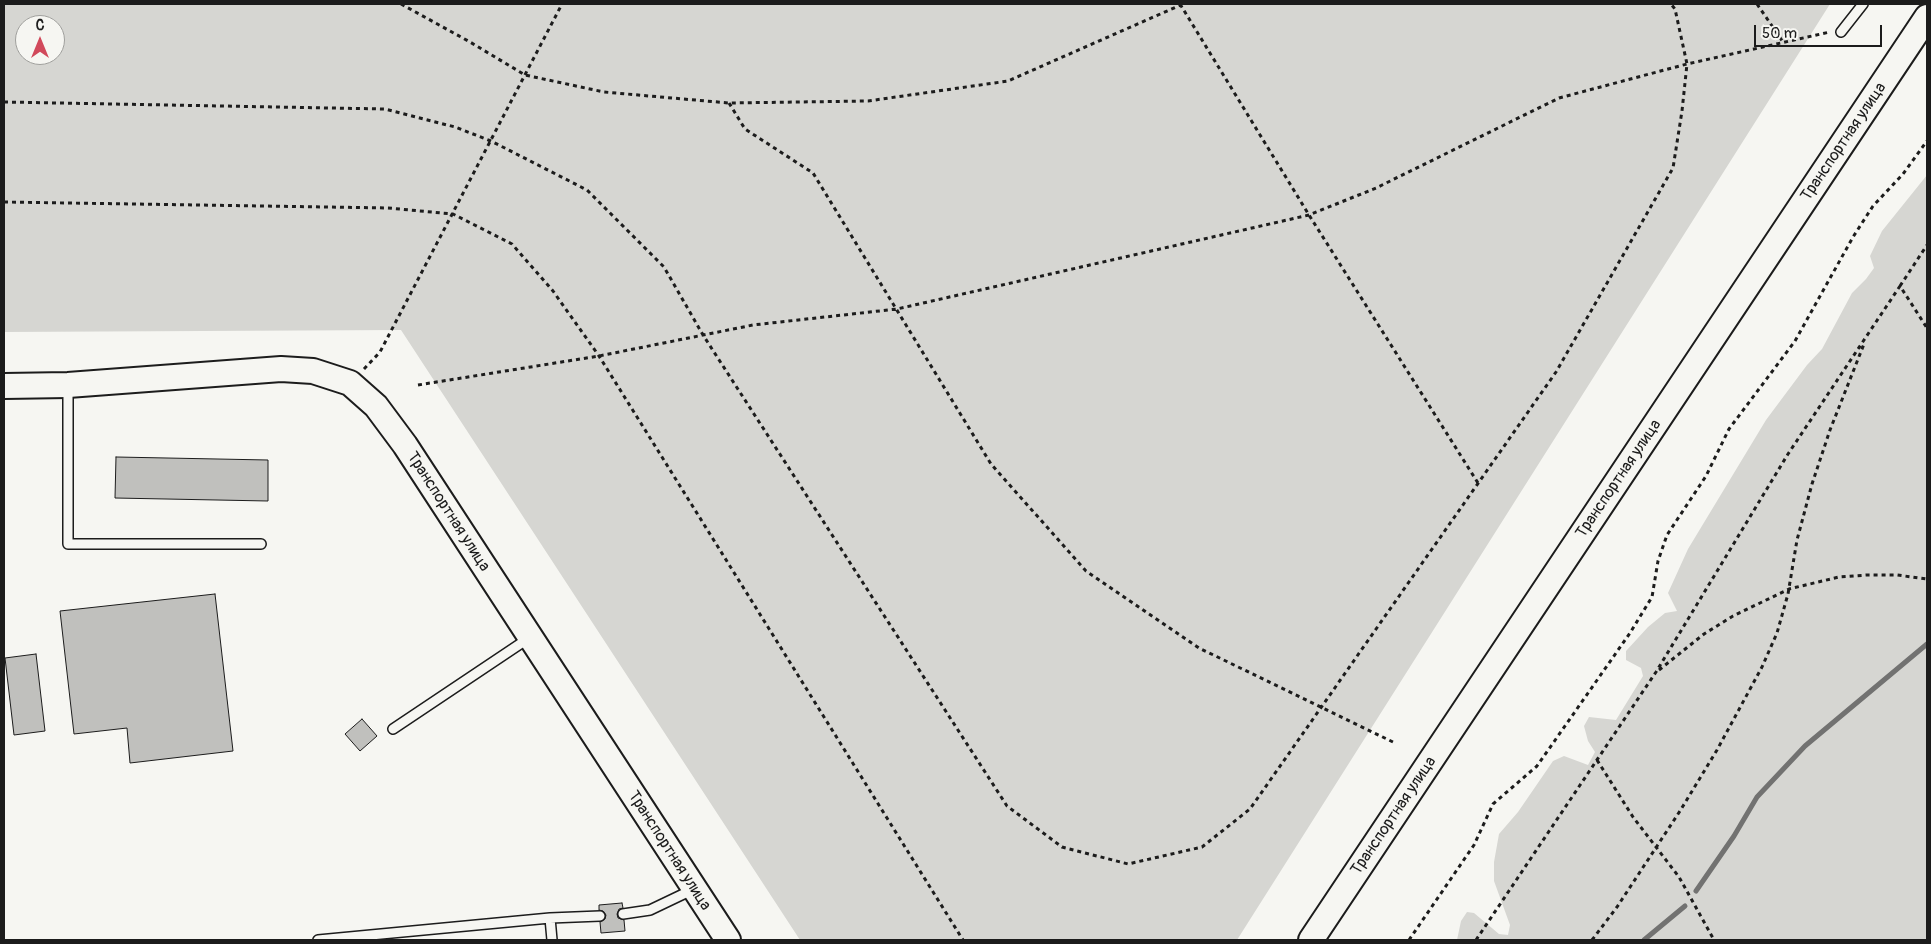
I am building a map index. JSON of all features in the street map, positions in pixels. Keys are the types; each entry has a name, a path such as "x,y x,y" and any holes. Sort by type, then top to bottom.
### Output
{"main road":[{"name":"Транспортная улица","path":"1311,940 1927,18"},
{"name":"Транспортная улица","path":"4,386 68,385 281,369 312,371 350,383 376,406 405,445 529,638 728,940"}],"lane":[{"path":"1841,32 1863,4"},
{"path":"68,385 68,544 261,544"},
{"path":"393,729 529,638"},
{"path":"623,914 650,910 694,889"},
{"path":"318,940 550,918 600,916"},
{"path":"550,918 552,940"}],"path":[{"path":"401,4 525,75 604,92 729,103 868,101 1008,80 1181,4 1309,215 1478,483"},
{"path":"350,383 380,352 562,4"},
{"path":"4,102 385,109 455,127 491,141 587,190 664,267 703,335 1007,806 1062,847 1128,864 1202,847 1250,810 1320,707 1556,372 1673,168 1687,64 1675,9 1671,4"},
{"path":"1757,4 1783,42"},
{"path":"418,385 600,356 753,325 897,309 1309,215 1376,188 1559,98 1687,64 1830,32 1841,32"},
{"path":"729,103 745,129 813,173 991,464 1086,571 1199,648 1395,744"},
{"path":"1409,940 1474,845 1493,804 1537,766 1630,633 1652,597 1658,561 1667,535 1706,476 1729,429 1795,341 1853,237 1874,206 1903,174 1927,141"},
{"path":"4,202 388,208 453,214 512,244 553,291 600,356 963,940"},
{"path":"1476,940 1656,672 1788,454 1927,245"},
{"path":"1900,286 1927,328"},
{"path":"1592,940 1617,907 1656,848 1717,750 1762,667 1776,633 1789,589 1797,540 1812,484 1844,393 1868,335"},
{"path":"1656,672 1704,634 1733,616 1789,589 1839,577 1867,574 1927,579"},
{"path":"1597,760 1632,817 1679,877 1714,940"}],"shaded area":[{"path":"4,4 1830,4 1237,940 800,940 401,330 4,332"},
{"path":"1927,175 1927,940 1457,940 1461,921 1467,912 1474,913 1499,934 1508,935 1510,925 1494,881 1494,862 1499,834 1518,812 1553,761 1564,756 1588,765 1595,752 1588,741 1584,726 1589,717 1616,720 1643,676 1641,668 1626,660 1626,651 1648,627 1665,613 1677,611 1668,593 1688,549 1766,420 1807,365 1822,349 1852,293 1874,268 1870,256 1882,231"}],"building":[{"path":"116,457 268,460 268,501 115,498"},
{"path":"215,594 233,751 130,763 127,728 74,734 60,611"},
{"path":"36,654 45,731 14,735 5,658"},
{"path":"362,719 377,736 360,751 345,734"},
{"path":"622,903 623,908 619,909 617,914 618,918 624,920 625,931 601,933 600,922 605,919 606,915 603,911 599,910 599,905"}],"waterway":[{"path":"1696,891 1734,836 1757,797 1805,746 1927,644"},
{"path":"1644,940 1685,906"}]}
